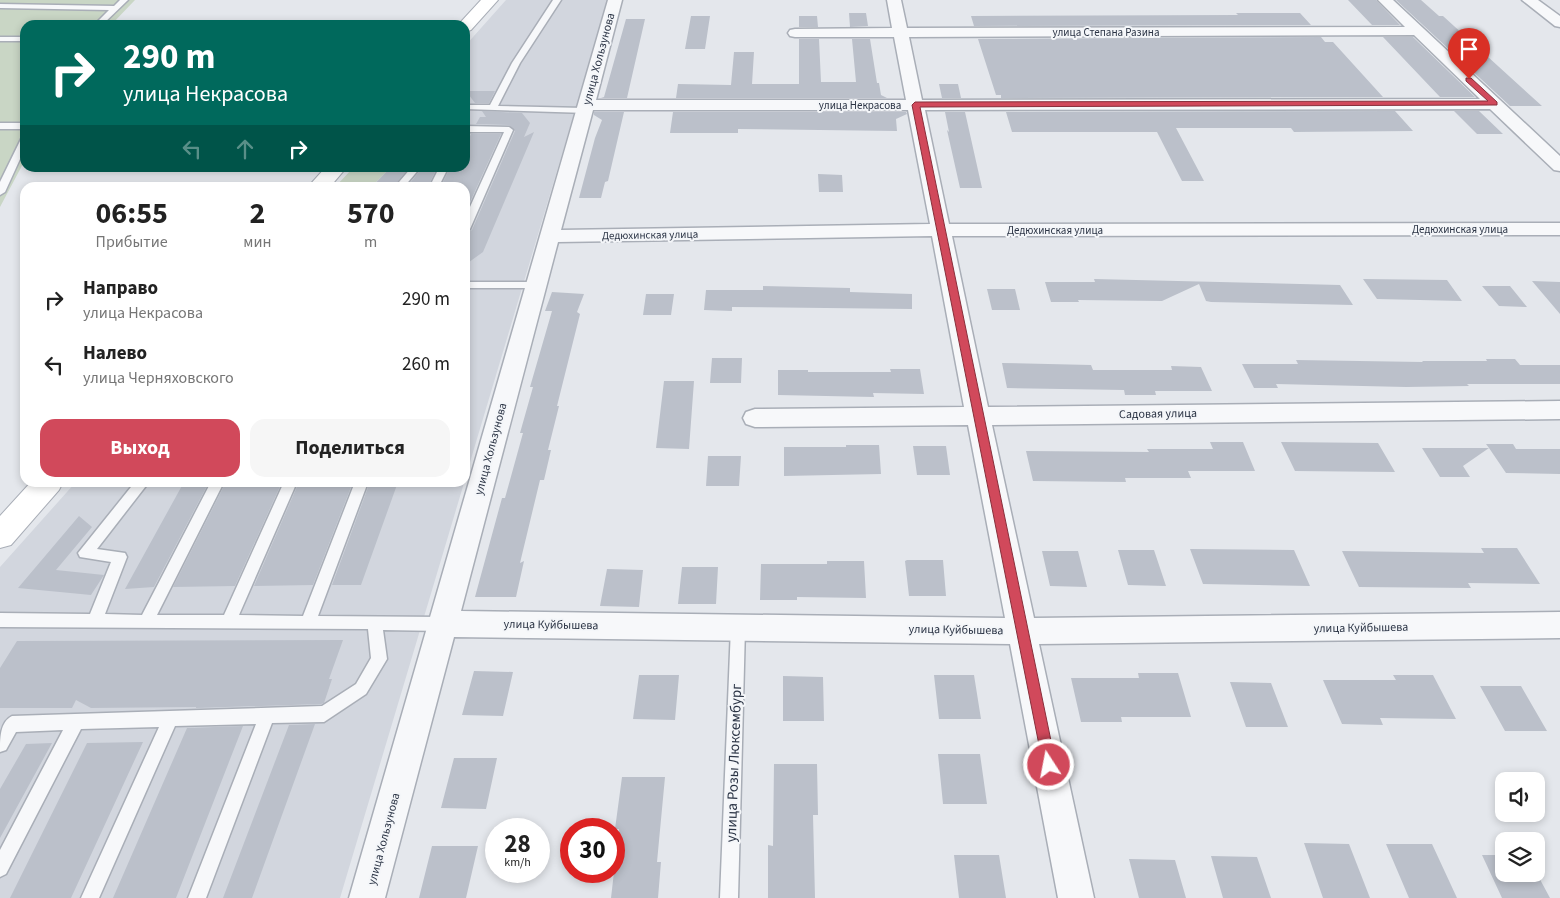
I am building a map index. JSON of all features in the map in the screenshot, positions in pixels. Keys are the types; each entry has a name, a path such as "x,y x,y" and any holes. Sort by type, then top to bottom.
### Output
{"main road":[{"path":"470,22 490,0"},
{"path":"323,182 332,172"},
{"path":"0,536 44,487"}],"street":[{"name":"улица Хользунова","path":"368,898 615,0"},
{"path":"894,0 1076,898"},
{"path":"1385,0 1560,166"},
{"path":"1529,0 1560,23"},
{"name":"улица Степана Разина","path":"795,33 1418,31"},
{"name":"улица Некрасова","path":"585,108 915,105 1495,104"},
{"name":"Дедюхинская улица","path":"550,236 941,230 1560,229"},
{"name":"Садовая улица","path":"755,418 1560,410"},
{"name":"улица Куйбышева","path":"443,624 1022,631 1560,625"}],"lane":[{"path":"103,20 124,0"},
{"path":"474,120 493,108 516,63 557,0"},
{"path":"0,6 116,8"},
{"path":"0,39 20,40"},
{"path":"493,108 585,108"},
{"path":"470,218 509,130 474,120"},
{"path":"0,126 20,126"},
{"path":"0,192 20,150"},
{"path":"403,182 412,172"},
{"path":"470,285 536,285"},
{"path":"94,620 120,557 84,553 139,487"},
{"path":"146,621 215,487"},
{"path":"228,621 289,487"},
{"path":"308,622 360,487"},
{"path":"0,620 443,624"},
{"path":"0,744 12,724 324,714 361,689 379,659 375,623"},
{"name":"улица Розы Люксембург","path":"729,898 738,628"},
{"path":"197,898 267,715"},
{"path":"90,898 171,718"},
{"path":"0,868 76,722"}],"shaded area":[{"path":"506,0 608,0 470,462 470,182 340,182 349,172 470,172 470,40"},
{"path":"71,487 463,487 340,898 0,898 0,567"}],"green space":[{"path":"0,0 135,0 116,20 20,20 20,169 0,207"},
{"path":"349,172 386,172 376,182 340,182"}],"building":[{"path":"1348,0 1376,0 1400,25 1372,25"},
{"path":"1396,0 1421,0 1439,16 1443,16 1542,106 1510,106"},
{"path":"849,13 866,13 868,26 850,27"},
{"path":"1236,13 1300,13 1311,25 974,26 971,16 1238,15"},
{"path":"691,16 710,16 705,49 685,49"},
{"path":"799,16 817,16 818,27 799,27"},
{"path":"626,19 645,19 627,98 601,98 604,97"},
{"path":"1321,37 1325,42 1333,42 1383,97 1001,98 1001,95 996,95 978,39"},
{"path":"1383,37 1413,37 1475,97 1440,97"},
{"path":"799,39 819,39 821,82 856,82 852,39 870,39 877,83 879,83 881,95 887,98 676,98 678,84 731,85 734,52 754,52 752,84 799,84"},
{"path":"939,84 958,84 961,98 942,98"},
{"path":"470,91 495,91 489,103 475,103 470,96"},
{"path":"482,111 522,113 530,123 524,137 534,132 483,252 470,261 470,231 515,131 509,125 476,124 480,117 486,117"},
{"path":"1395,111 1413,131 1294,132 1291,128 1176,128 1204,181 1182,181 1157,132 1012,132 1006,112"},
{"path":"1454,111 1479,111 1503,134 1477,134"},
{"path":"594,112 624,112 608,181 605,182 601,198 579,198 595,138 602,120 594,115"},
{"path":"673,112 906,112 907,114 896,119 897,131 738,129 738,133 670,133"},
{"path":"945,112 965,112 982,188 960,188 947,130 949,132"},
{"path":"471,134 501,134 470,202 470,182 443,182 448,172 470,172"},
{"path":"386,172 406,172 397,182 377,182"},
{"path":"419,172 435,172 430,182 411,182"},
{"path":"818,174 842,175 843,192 819,192"},
{"path":"1094,279 1340,285 1353,305 1211,302 1206,301 1199,284 1162,301 1078,300 1079,302 1051,302 1045,282 1095,282"},
{"path":"1363,279 1447,280 1462,301 1377,299"},
{"path":"1532,281 1560,282 1560,314"},
{"path":"763,286 850,288 850,292 912,294 912,309 732,307 732,311 704,310 706,290 763,290"},
{"path":"1482,286 1510,286 1527,307 1499,306"},
{"path":"987,289 1015,289 1020,310 992,310"},
{"path":"552,292 584,294 577,312 580,314 557,406 559,406 548,450 551,450 544,480 540,480 520,563 524,561 516,597 475,597 502,498 505,498 523,433 520,433 533,387 530,387 552,311 545,311"},
{"path":"646,294 674,294 671,315 643,315"},
{"path":"712,358 742,358 741,383 710,383"},
{"path":"1486,359 1515,359 1520,365 1560,365 1560,384 1467,384 1469,386 1406,387 1276,384 1278,388 1254,388 1242,364 1298,364 1296,360 1423,362 1487,361"},
{"path":"1002,363 1091,365 1093,370 1172,370 1171,366 1201,367 1212,391 1155,391 1156,395 1125,395 1124,390 1007,388"},
{"path":"890,369 920,369 924,394 873,393 874,397 778,395 778,370 891,372"},
{"path":"664,381 694,381 689,449 656,448"},
{"path":"1210,442 1243,442 1255,471 1188,471 1191,478 1125,478 1126,482 1033,481 1026,451 1149,452 1147,449 1213,449"},
{"path":"1281,442 1378,443 1395,472 1295,471"},
{"path":"1486,444 1513,444 1516,449 1560,449 1560,474 1506,473"},
{"path":"846,445 879,445 881,474 784,476 784,447 846,447"},
{"path":"913,446 946,446 950,475 917,475"},
{"path":"1422,448 1489,448 1463,466 1470,477 1440,477"},
{"path":"708,456 741,456 739,486 706,486"},
{"path":"181,487 206,487 154,587 125,589"},
{"path":"223,487 280,487 235,586 173,587"},
{"path":"297,487 351,487 313,585 254,586"},
{"path":"368,487 396,487 361,585 332,585"},
{"path":"79,516 92,527 56,570 104,575 91,595 18,588"},
{"path":"1481,548 1517,548 1540,584 1468,583 1471,588 1359,587 1342,551 1484,553"},
{"path":"1190,549 1294,550 1310,586 1203,584"},
{"path":"1118,550 1154,550 1166,586 1128,585"},
{"path":"1042,551 1078,551 1087,587 1050,586"},
{"path":"905,560 943,560 946,596 909,596 905,561 907,561"},
{"path":"827,561 864,561 866,598 797,597 797,600 760,600 761,564 827,564"},
{"path":"682,567 718,567 716,604 678,604"},
{"path":"607,569 643,570 639,607 600,606"},
{"path":"343,640 329,679 332,679 324,703 321,704 196,708 91,708 76,700 72,708 0,708 0,668 17,641"},
{"path":"474,671 513,672 503,716 462,715"},
{"path":"1138,673 1178,673 1191,717 1121,717 1122,722 1081,722 1071,678 1139,678"},
{"path":"639,675 679,675 675,720 633,719"},
{"path":"934,675 974,675 981,719 939,719"},
{"path":"1393,675 1433,675 1456,719 1380,718 1383,725 1342,724 1323,680 1396,680"},
{"path":"783,676 823,677 824,721 783,721"},
{"path":"1230,682 1271,683 1288,727 1246,727"},
{"path":"1480,686 1521,686 1547,731 1505,731"},
{"path":"315,724 252,898 223,898 289,725"},
{"path":"243,726 176,898 113,898 187,728"},
{"path":"143,742 71,898 10,898 87,743"},
{"path":"52,743 0,838 0,789 26,744"},
{"path":"938,754 980,754 987,804 943,804"},
{"path":"454,758 497,758 486,809 441,808"},
{"path":"774,764 817,764 818,815 813,815 815,898 768,898 768,845 773,846"},
{"path":"622,777 665,777 657,862 661,862 658,898 611,898 613,883 625,883 625,818 616,818"},
{"path":"1304,843 1349,844 1370,898 1323,898"},
{"path":"1386,844 1432,844 1457,898 1409,898"},
{"path":"432,846 478,846 466,898 419,898"},
{"path":"954,855 999,855 1006,898 959,898"},
{"path":"1482,855 1495,855 1495,882 1541,882 1550,898 1502,898"},
{"path":"1211,856 1257,857 1271,898 1223,898"},
{"path":"1129,859 1175,860 1186,898 1139,898"}],"route":[{"path":"1049,765 915,105 1495,104 1469,79"}]}
